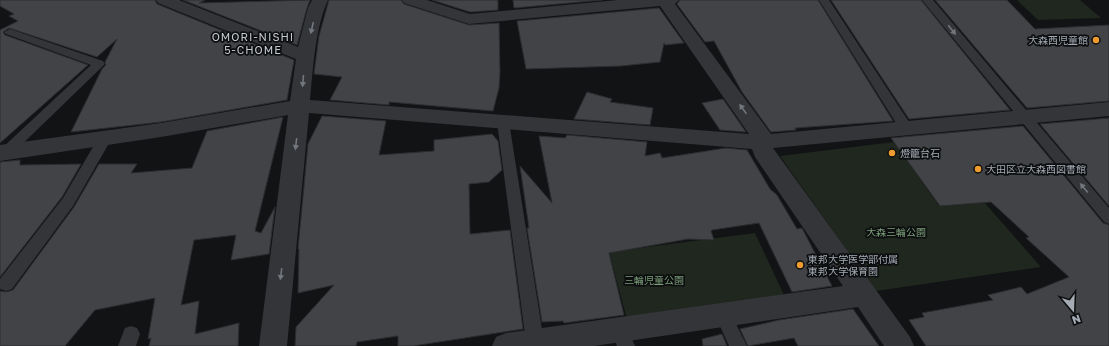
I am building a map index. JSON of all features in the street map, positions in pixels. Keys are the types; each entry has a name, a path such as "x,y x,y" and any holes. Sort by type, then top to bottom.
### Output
{"street":[{"path":"164,0 305,56"},
{"path":"273,346 301,106 305,56 316,8 320,0"},
{"path":"410,0 469,19 666,0 761,134 763,152 900,346"},
{"path":"3,153 162,130 301,106 761,142 1109,109"},
{"path":"506,346 535,342 622,338 723,316 864,295"}],"lane":[{"path":"824,0 906,128"},
{"path":"927,0 1109,218"},
{"path":"3,153 99,64 10,32"},
{"path":"503,122 535,342"},
{"path":"6,284 68,202 105,138"},
{"path":"723,316 738,346"}],"green space":[{"path":"1017,0 1080,0 1101,18 1038,20"},
{"name":"大森三輪公園","path":"894,142 939,206 984,202 1041,267 876,291 780,156"},
{"name":"三輪児童公園","path":"755,233 784,295 627,319 609,252"}],"building":[{"path":"0,0 155,0 157,4 294,60 287,100 161,122 71,132 102,69 106,65 105,62 117,39 97,57 9,28 3,32 5,35 88,65 0,143 0,30 18,21 9,16 14,14 0,6"},
{"path":"183,0 205,0 199,3 310,0 297,45"},
{"path":"329,0 401,0 404,4 469,25 499,23 499,88 493,111 389,102 389,105 330,100 342,77 314,74 319,36"},
{"path":"432,0 498,0 498,10 470,12"},
{"path":"513,0 602,0 514,8"},
{"path":"680,0 818,0 893,121 795,128 796,130 771,132 742,92 714,41 705,42 677,4"},
{"path":"831,0 921,0 1010,110 909,119"},
{"path":"935,0 1007,0 1035,29 1109,25 1109,101 1027,108"},
{"path":"659,8 684,43 665,45 664,43 660,62 621,66 526,69 517,21"},
{"path":"587,92 612,99 610,102 653,108 650,125 574,119"},
{"path":"723,99 746,132 720,130 702,103"},
{"path":"322,116 386,121 379,155 434,151 434,140 492,134 498,141 502,170 489,182 469,184 470,234 510,230 523,329 413,346 398,346 398,336 357,342 356,346 295,346 296,327 334,285 298,293 298,249 308,144"},
{"path":"283,117 255,231 261,233 275,207 269,254 231,260 236,235 194,240 181,305 199,301 195,334 239,323 238,346 149,346 151,338 148,339 155,298 95,310 65,346 0,346 0,291 6,292 13,290 74,207 99,164 137,164 131,173 192,168 207,131"},
{"path":"1109,118 1109,206 1040,124"},
{"path":"1023,126 1103,223 1109,225 1109,346 926,346 909,320 924,317 922,313 993,300 988,295 1021,287 1027,294 1069,277 1026,238 1029,237 991,202 940,206 891,138"},
{"path":"567,135 647,142 645,156 660,153 662,158 726,148 747,150 770,189 777,195 797,229 802,228 832,286 792,292 759,223 712,230 714,240 688,239 609,253 624,315 564,323 563,321 542,322 527,228 529,228 520,166 552,203 539,136 565,138"},
{"path":"20,160 20,165 81,164 62,197 0,277 0,162"},
{"path":"853,309 879,346 798,346 794,338 748,346 740,329 779,320"},
{"path":"722,334 727,346 703,346 702,339"}],"place":[{"name":"大森西児童館","path":"1096,40"},
{"name":"燈籠台石","path":"892,153"},
{"name":"大田区立大森西図書館","path":"978,169"},
{"name":"東邦大学医学部付属 東邦大学保育園","path":"800,265"}],"district":[{"name":"OMORI-NISHI 5-CHOME","path":"253,42"}]}
